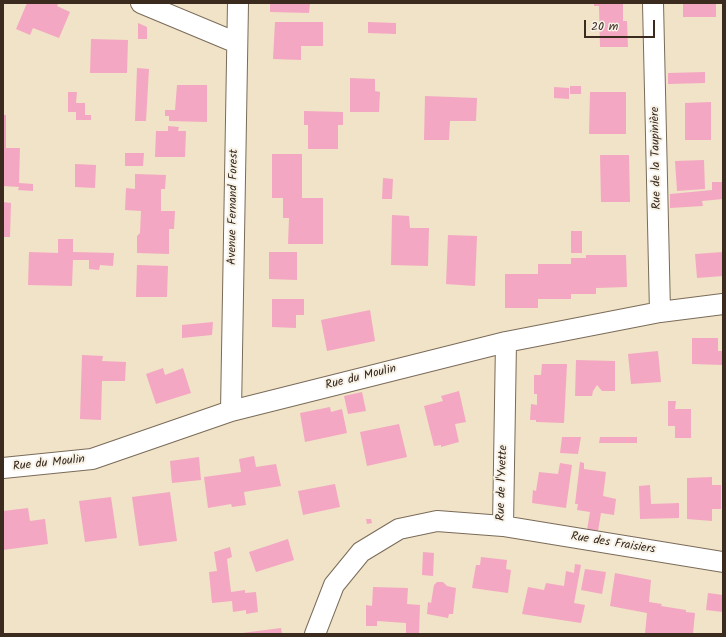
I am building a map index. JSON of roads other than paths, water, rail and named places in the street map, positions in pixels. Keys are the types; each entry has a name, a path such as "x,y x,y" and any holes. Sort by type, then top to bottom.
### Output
{"street":[{"path":"141,3 237,43"},
{"name":"Avenue Fernand Forest","path":"231,411 238,3"},
{"name":"Rue de la Taupinière","path":"653,3 660,312"},
{"name":"Rue du Moulin","path":"3,468 92,459 231,411 506,342 660,312 723,304"},
{"name":"Rue de l'Yvette","path":"315,634 334,585 361,552 399,529 437,521 503,526 506,342"},
{"name":"Rue des Fraisiers","path":"503,526 723,562"}]}
